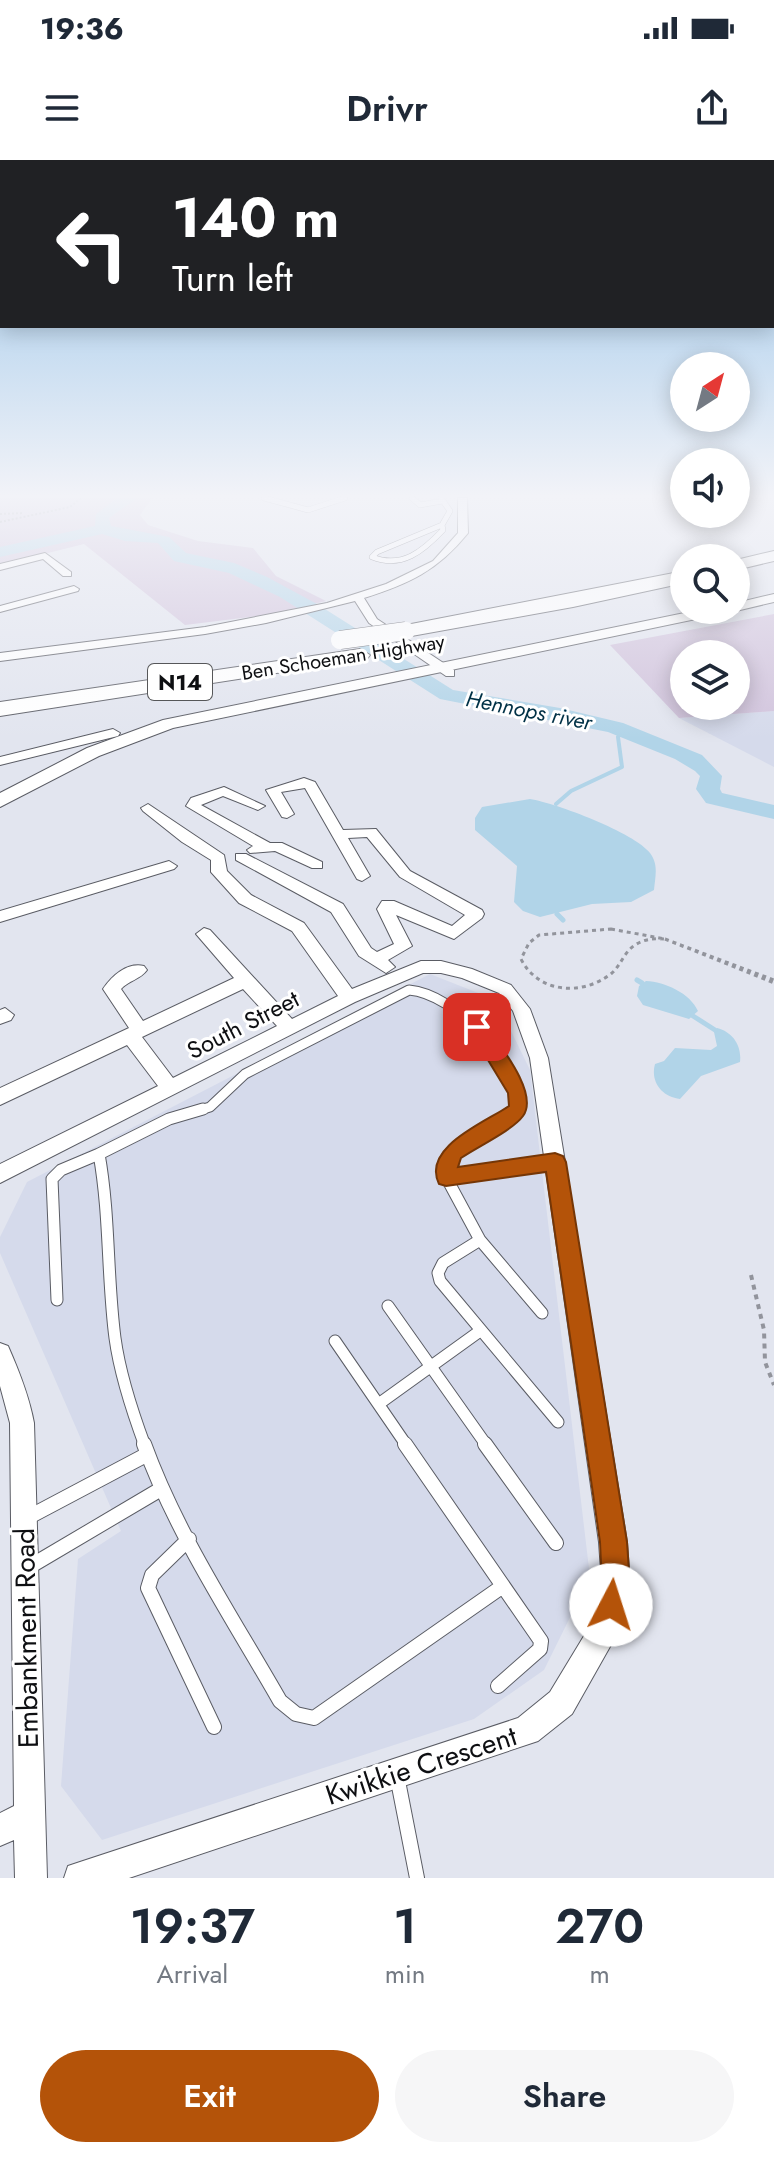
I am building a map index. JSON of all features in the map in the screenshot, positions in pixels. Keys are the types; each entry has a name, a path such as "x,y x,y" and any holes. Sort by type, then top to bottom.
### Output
{"highway":[{"name":"Ben Schoeman Highway","path":"0,690 406,631 670,580"},
{"name":"Ben Schoeman Highway","path":"0,709 360,655 423,649 670,598"}],"main road":[{"path":"750,604 774,598"},
{"path":"0,803 97,754 171,727 440,673 670,621"},
{"path":"440,673 493,658 612,634"},
{"path":"423,649 460,660 493,658"}],"street":[{"path":"0,657 247,625 359,599 406,578"},
{"path":"0,609 74,589"},
{"path":"359,599 373,621 423,649 440,673"},
{"path":"0,761 113,733"},
{"path":"287,814 273,790 307,783 362,876"},
{"path":"258,806 224,791 196,801 193,806 265,846"},
{"path":"148,808 187,839 219,858 219,872 238,893 298,927 349,998"},
{"path":"337,835 367,830 375,834 405,874 476,914 454,933 388,905 385,909 405,943 401,949 376,959"},
{"path":"220,866 265,846 277,846 317,865"},
{"path":"241,857 337,908 365,952 396,977"},
{"path":"0,917 169,866"},
{"path":"204,934 289,1028"},
{"name":"South Street","path":"0,1174 349,998 421,967 441,967 492,983 512,997"},
{"path":"138,970 120,979 112,989 170,1088"},
{"path":"0,1097 246,980"},
{"name":"Kwikkie Crescent","path":"80,1878 527,1730 561,1703 606,1626 616,1585 613,1542 539,1058 525,1017 512,997"},
{"name":"Embankment Road","path":"0,1354 18,1401 22,1423 31,1878"},
{"path":"0,1830 28,1816"}],"lane":[{"path":"57,1300 52,1179 61,1170 169,1119 210,1107 245,1074 417,988 433,993 477,1027 518,1092 515,1112 453,1152 446,1177 480,1240 542,1313"},
{"path":"99,1154 104,1172 108,1262 120,1363 135,1425 161,1489 280,1701 296,1714 314,1718 503,1586"},
{"path":"446,1177 555,1162"},
{"path":"480,1240 443,1263 438,1273 440,1281 558,1422"},
{"path":"388,1306 556,1543"},
{"path":"380,1403 480,1331"},
{"path":"335,1341 542,1644 498,1686"},
{"path":"24,1519 146,1455"},
{"path":"25,1570 161,1489"},
{"path":"189,1539 152,1575 148,1588 214,1727"},
{"path":"396,1773 417,1878"}],"path":[{"path":"667,939 637,943 612,974 576,988 556,989 545,985 527,973 521,959 529,943 539,935 620,927 667,939 774,982"},
{"path":"751,1275 764,1330 765,1362 774,1385"}],"shaded area":[{"path":"127,578 280,578 326,601 266,615 185,625"},
{"path":"774,614 774,711 750,713 750,640 670,640 670,708 610,645 721,624 750,624 750,619"},
{"path":"774,711 774,767 683,720 750,720 750,713"},
{"path":"430,974 496,1000 530,1070 590,1577 544,1670 474,1719 102,1840 61,1786 78,1559 121,1531 0,1253 0,1237 27,1182"}],"water":[{"path":"530,799 594,820 642,845 655,862 654,890 631,902 592,904 540,917 523,911 514,902 517,866 475,830 475,818 482,807"},
{"path":"646,981 676,990 689,999 698,1011 689,1019 643,1005 637,996 639,986"},
{"path":"717,1028 735,1040 740,1050 740,1062 701,1076 680,1099 663,1092 654,1077 655,1064 664,1061 675,1048 711,1050 717,1046 714,1032"}],"waterway":[{"name":"Hennops river","path":"254,578 310,607 447,695 560,714 643,737 703,766 711,776 708,789 714,798 774,812"},
{"path":"556,804 571,791 622,767 618,737 623,728"},
{"path":"557,914 563,920"},
{"path":"637,980 642,983"},
{"path":"693,1016 715,1030"}],"route":[{"path":"477,1027 518,1092 518,1106 515,1112 453,1152 446,1177 555,1162 613,1542 616,1585 611,1605"}]}
